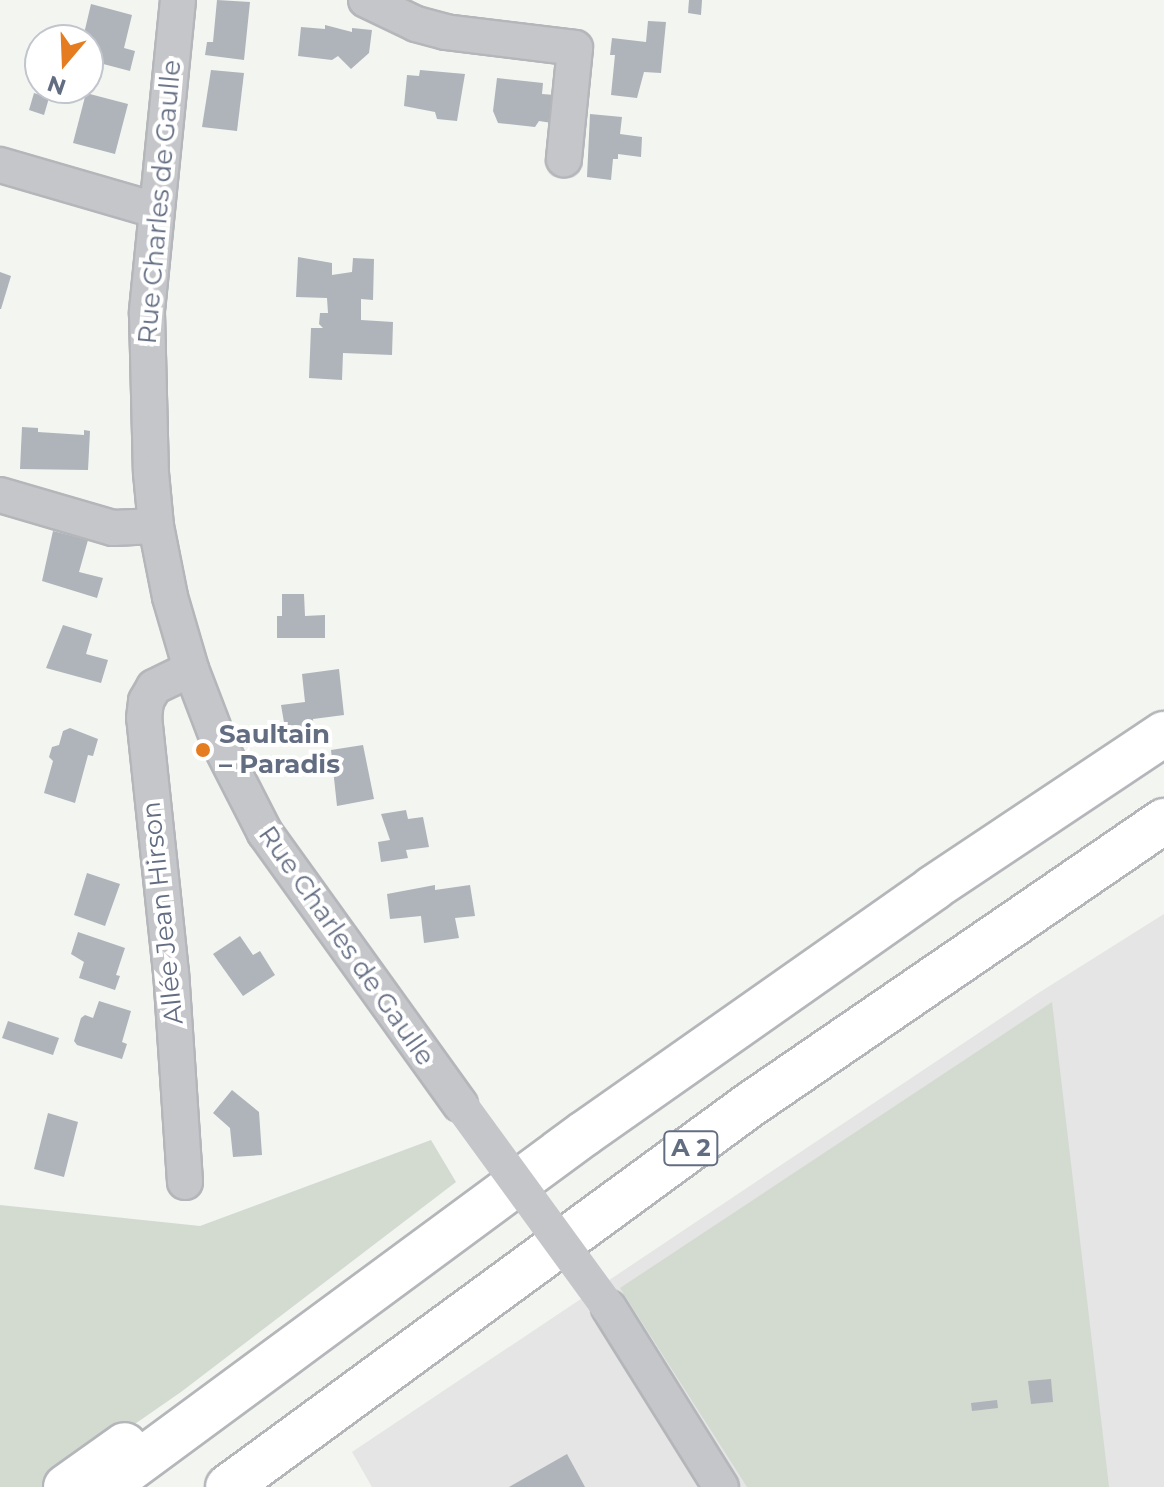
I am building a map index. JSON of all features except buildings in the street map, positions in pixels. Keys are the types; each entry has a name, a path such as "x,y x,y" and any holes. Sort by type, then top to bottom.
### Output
{"highway":[{"path":"105,1487 250,1378 747,1018 1164,734"},
{"name":"A 2","path":"228,1487 503,1283 826,1052 1164,821"},
{"path":"267,1487 409,1375 503,1283"},
{"path":"66,1487 174,1413 250,1378"}],"street":[{"name":"Rue Charles de Gaulle","path":"178,0 147,313 149,444 156,526 170,597 191,669 230,767 277,852 609,1308 721,1487"},
{"path":"366,0 416,24 445,32 575,48 564,159"},
{"path":"0,165 155,210"},
{"path":"0,495 113,528 156,526"},
{"name":"Allée Jean Hirson","path":"185,1182 172,988 144,718 146,701 154,687 191,669"}],"shaded area":[{"path":"1164,914 1164,1487 372,1487 352,1452 1040,992"},
{"path":"1052,1002 1109,1487 747,1487 620,1288"},
{"path":"431,1140 456,1182 181,1392 44,1487 0,1487 0,1205 200,1226"}],"place":[{"name":"Saultain – Paradis","path":"203,750"}]}
